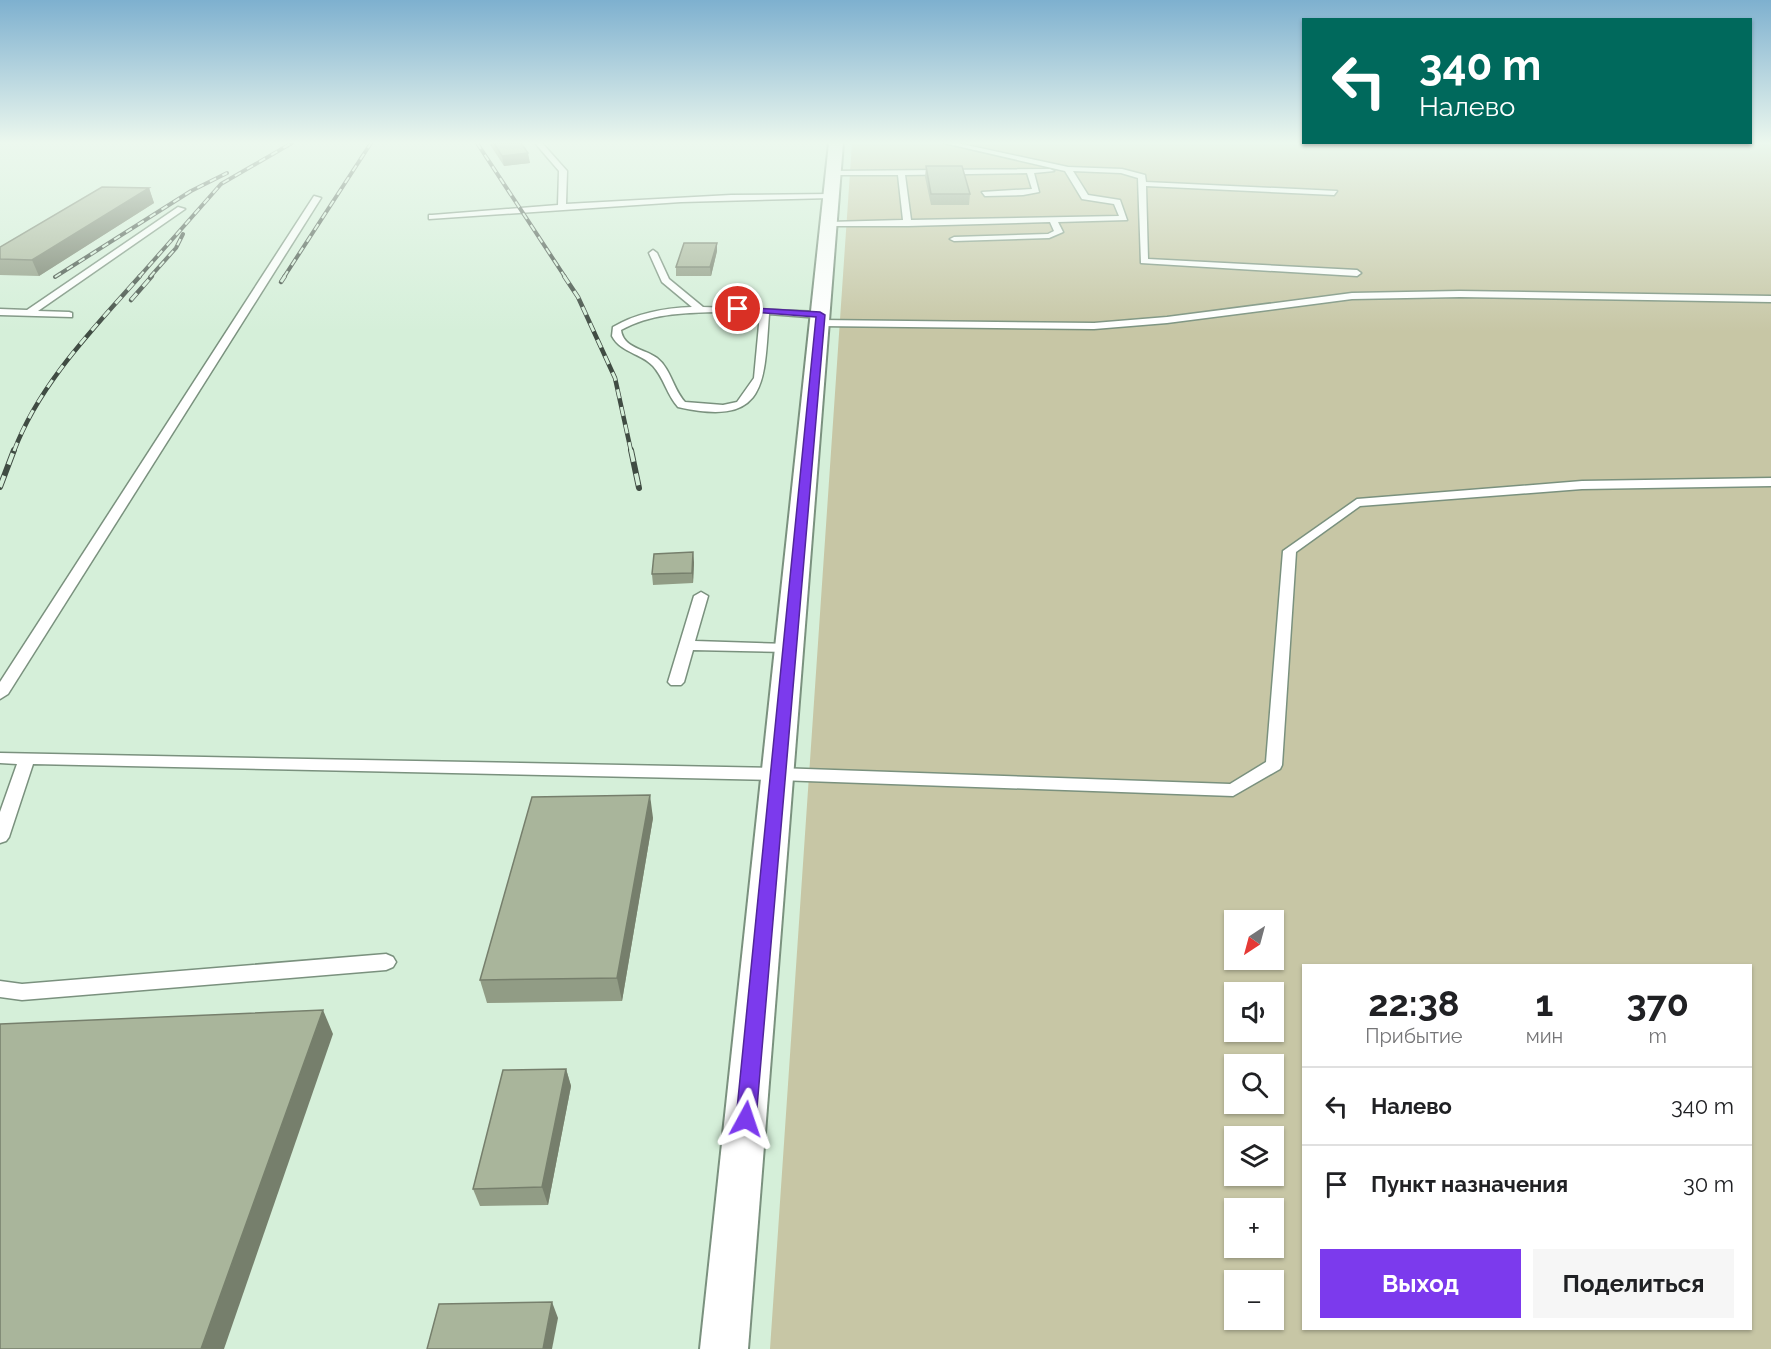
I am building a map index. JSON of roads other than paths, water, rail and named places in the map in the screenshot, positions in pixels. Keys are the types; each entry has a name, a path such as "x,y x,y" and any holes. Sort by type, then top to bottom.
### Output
{"street":[{"path":"724,1349 830,206"}],"lane":[{"path":"0,694 312,206"},
{"path":"432,217 580,206"},
{"path":"855,206 908,224 1124,218 1119,206"},
{"path":"906,206 908,224"},
{"path":"1143,206 1144,261 1357,273"},
{"path":"29,313 181,209"},
{"path":"954,238 1049,236 1059,232 1054,221"},
{"path":"653,254 664,280 701,310"},
{"path":"765,311 759,378 747,399 741,404 723,408 688,408 677,401 654,361 619,342 616,328 637,317 701,310 765,311 820,319 1094,326 1167,320 1352,296 1460,294 1771,299"},
{"path":"0,312 69,315"},
{"path":"0,758 778,774 1233,790 1274,765 1290,551 1357,503 1582,485 1771,482"},
{"path":"676,682 701,596"},
{"path":"687,645 789,648"},
{"path":"0,837 27,758"},
{"path":"0,989 22,992 386,962"}],"railway":[{"path":"55,277 167,206"},
{"path":"139,277 202,206"},
{"path":"284,277 330,206"},
{"path":"518,206 565,277"},
{"path":"150,277 176,248 183,234"},
{"path":"14,451 25,426 52,380 86,337 140,276"},
{"path":"131,300 152,276"},
{"path":"281,282 285,276"},
{"path":"564,276 578,297 615,378 631,451"},
{"path":"0,487 14,450"},
{"path":"631,450 639,488"}]}
